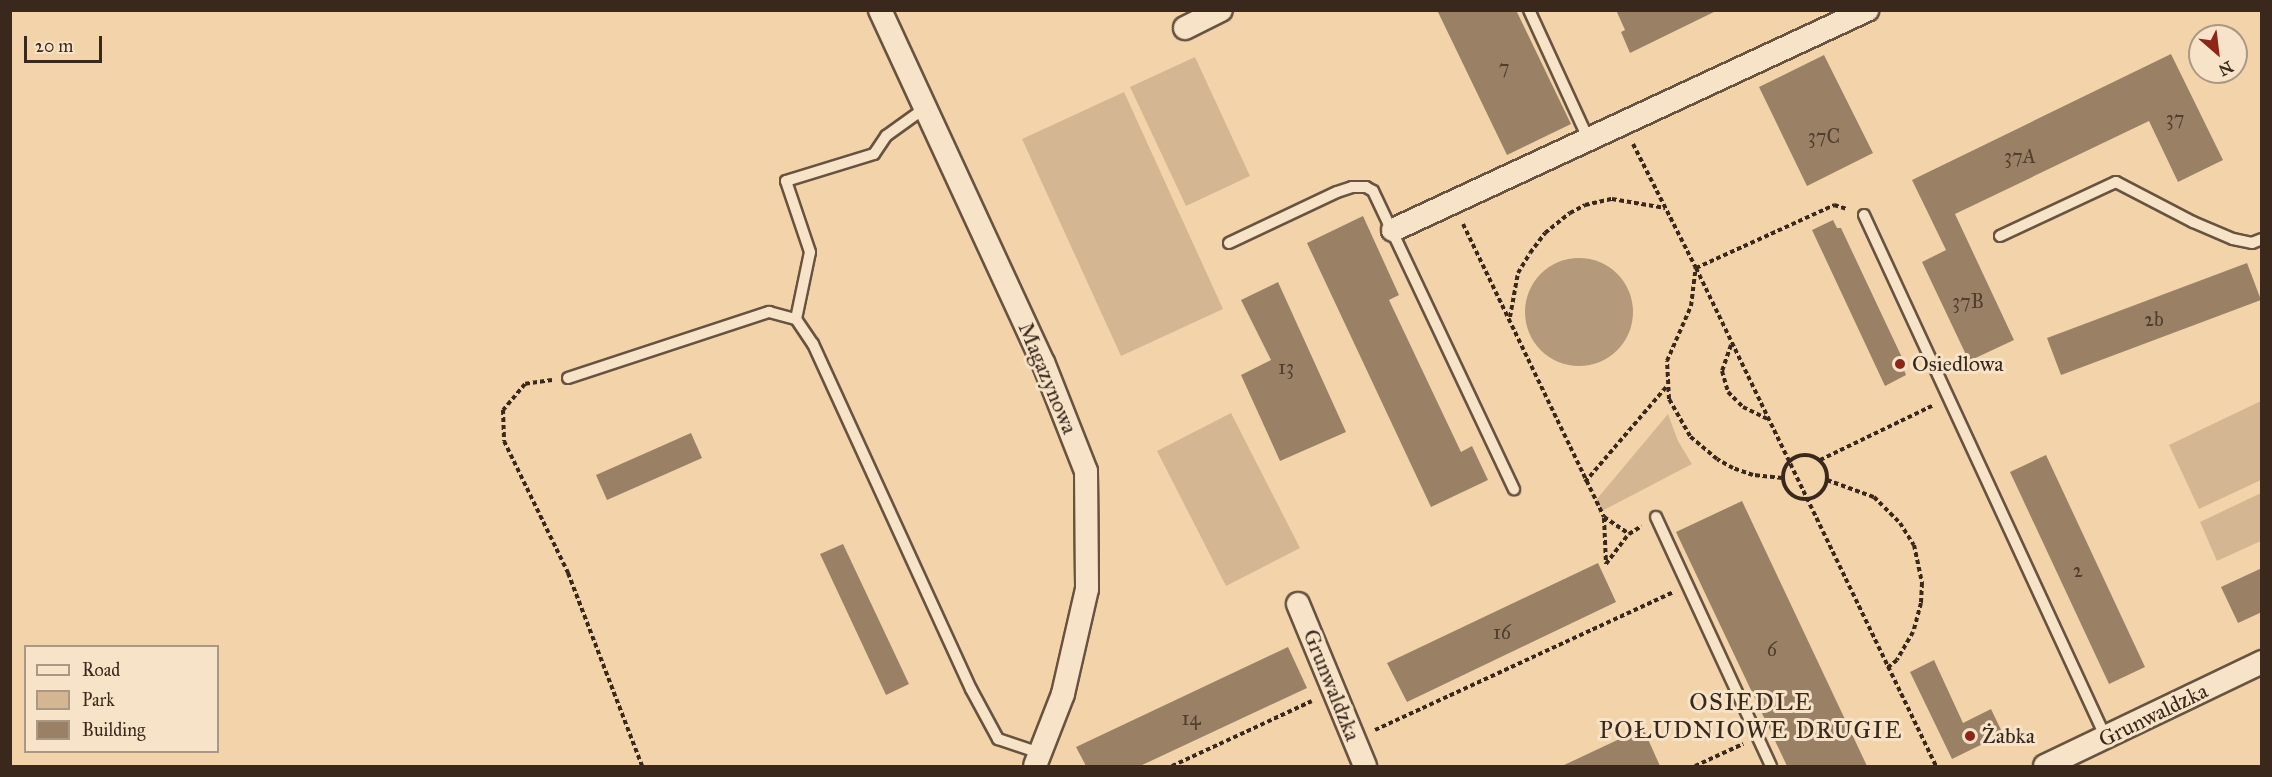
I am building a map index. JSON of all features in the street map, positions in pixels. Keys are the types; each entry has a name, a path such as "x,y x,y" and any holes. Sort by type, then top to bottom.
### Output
{"street":[{"name":"Magazynowa","path":"880,10 1043,362 1086,471 1087,589 1063,694 1037,760"},
{"path":"1185,28 1221,10"},
{"path":"1393,230 1866,10"},
{"name":"Grunwaldzka","path":"1298,604 1365,766"},
{"name":"Grunwaldzka","path":"2045,766 2262,662"}],"lane":[{"path":"1529,10 1588,138"},
{"path":"795,319 810,252 786,181 874,154 886,136 925,108"},
{"path":"2000,236 2116,182 2193,222 2233,239 2252,243 2262,239"},
{"path":"1229,243 1352,187 1366,187 1373,191 1514,489"},
{"path":"1864,214 1951,397 2106,738"},
{"path":"568,378 769,312 795,319 813,344 971,689 998,740 1037,760"},
{"path":"1656,517 1771,766"}],"path":[{"path":"1623,123 1696,268 1731,345 1936,766"},
{"path":"1509,317 1512,297 1524,263 1545,233 1570,213 1585,206 1612,199 1666,209"},
{"path":"1452,202 1604,517 1606,564 1629,534 1656,517"},
{"path":"1696,268 1834,205 1864,214"},
{"path":"1696,268 1691,306 1672,344 1667,361 1667,385 1674,410 1690,436 1717,459 1753,474 1782,478"},
{"path":"1731,345 1722,371 1728,392 1743,407 1769,420"},
{"path":"568,378 525,384 503,410 504,441 568,573 642,766"},
{"path":"1586,482 1667,385"},
{"path":"1820,460 1951,397"},
{"path":"1806,454 1820,460 1826,470 1827,480 1822,491 1807,499 1793,496 1782,478 1789,461 1806,454"},
{"path":"1827,480 1874,497 1900,523 1914,545 1922,597 1913,632 1897,660 1887,668"},
{"path":"1604,517 1629,534"},
{"path":"1354,739 1688,585"},
{"path":"1172,766 1334,691"},
{"path":"1695,766 1757,737"}],"green space":[{"path":"1195,57 1250,176 1186,206 1130,87"},
{"path":"1124,92 1223,309 1121,356 1022,139"},
{"path":"2261,401 2261,480 2199,509 2169,445"},
{"path":"1231,413 1300,548 1226,586 1157,451"},
{"path":"1668,414 1678,441 1692,464 1602,511 1596,500"},
{"path":"2261,493 2261,541 2217,561 2200,522"}],"shaded area":[{"path":"1579,258 1600,262 1617,274 1629,291 1633,312 1629,333 1617,350 1600,362 1579,366 1558,362 1541,350 1529,333 1525,312 1529,291 1541,274 1558,262"}],"building":[{"path":"1437,10 1516,10 1571,124 1507,155"},
{"path":"1616,10 1718,10 1630,53 1621,32 1625,30"},
{"path":"2171,54 2223,160 2178,182 2149,121 1955,214 2014,340 1969,361 1922,262 1946,250 1912,180"},
{"path":"1824,55 1873,153 1807,186 1759,87"},
{"path":"1363,216 1399,295 1389,300 1461,452 1472,446 1488,480 1431,507 1307,243"},
{"path":"1833,220 1837,228 1841,228 1906,366 1904,370 1906,375 1885,386 1812,230"},
{"path":"2247,263 2261,300 2061,375 2047,338"},
{"path":"1278,282 1346,432 1280,461 1241,375 1271,360 1241,300"},
{"path":"691,433 702,458 607,500 596,475"},
{"path":"2046,455 2145,667 2109,684 2010,472"},
{"path":"1742,501 1867,766 1787,766 1676,532"},
{"path":"843,544 909,684 886,695 820,554"},
{"path":"1598,563 1616,602 1407,702 1387,663"},
{"path":"2262,568 2262,612 2238,623 2221,587"},
{"path":"1288,647 1307,688 1140,766 1086,766 1076,747"},
{"path":"1934,660 1963,723 1991,709 2003,734 1952,759 1910,672"},
{"path":"1643,728 1660,766 1562,766"}],"place":[{"name":"Osiedlowa","path":"1900,364"},
{"name":"Żabka","path":"1970,736"}],"district":[{"name":"OSIEDLE POŁUDNIOWE DRUGIE","path":"1751,717"}]}
